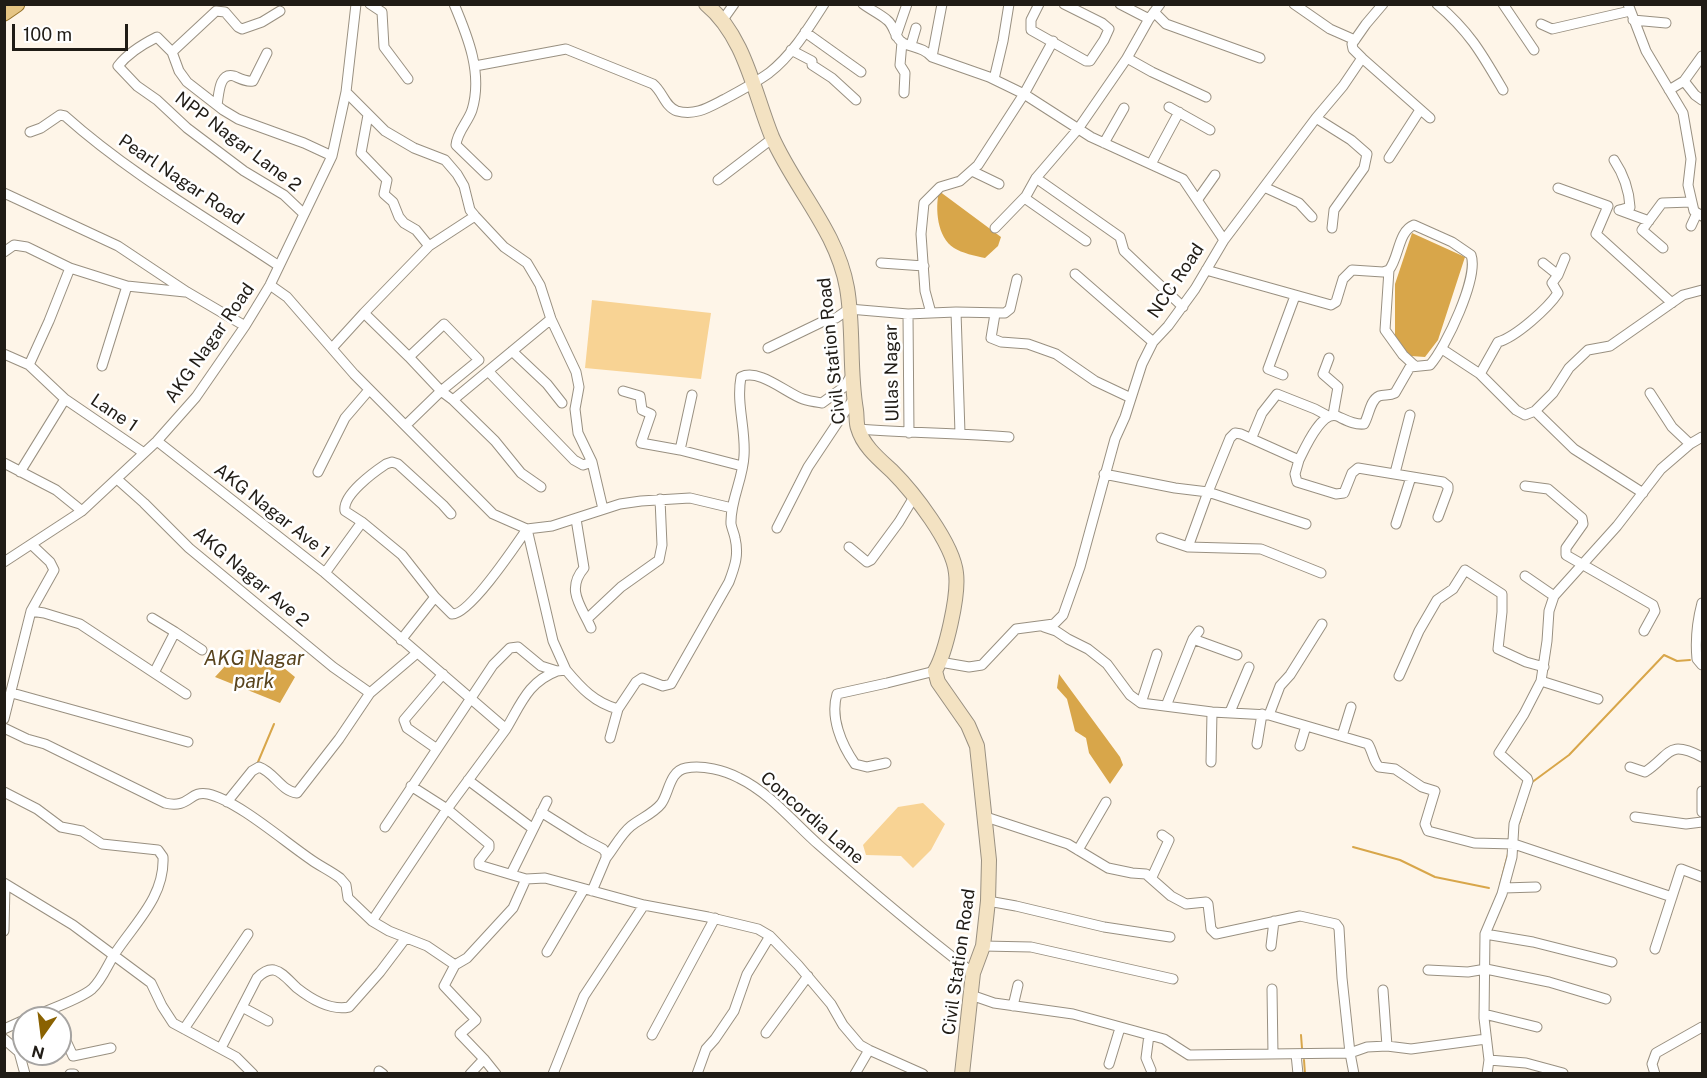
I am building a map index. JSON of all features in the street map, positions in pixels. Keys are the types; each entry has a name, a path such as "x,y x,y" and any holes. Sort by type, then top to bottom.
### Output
{"main road":[{"name":"Civil Station Road","path":"706,4 722,21 738,49 773,138 823,224 839,260 847,286 851,376 858,429 878,458 893,472 931,519 952,556 956,573 956,588 938,666 938,682 973,734 980,761 989,860 988,901 983,946 973,973 962,1074"}],"street":[{"name":"AKG Nagar Road","path":"4,562 32,546 82,510 157,441 196,397 246,326 270,285 332,156 346,92 356,4"},
{"path":"370,4 382,12 384,47 408,79"},
{"path":"454,4 469,39 475,66 472,108 456,145 487,175"},
{"path":"722,21 734,4"},
{"path":"475,66 566,49 653,84 659,89 669,106 676,111 700,112 753,84 770,72 791,50 824,4"},
{"path":"863,4 876,8 903,41 926,50 932,57 994,79 1024,94 1104,143 1183,178 1224,240"},
{"path":"904,93 905,73 900,65 907,4"},
{"path":"932,57 942,4"},
{"path":"994,79 1009,4"},
{"path":"1039,4 1031,20 1031,30 1086,61 1090,60 1108,33 1108,28 1064,4"},
{"path":"1120,4 1154,12 1166,24 1260,58"},
{"path":"1294,4 1330,29 1355,40"},
{"path":"1383,4 1365,24 1352,44 1353,49 1430,118"},
{"path":"1437,4 1472,39 1503,90"},
{"path":"1503,4 1534,50"},
{"path":"280,12 242,29 225,12 216,11 172,52 179,71 187,82 216,105 238,118 332,156"},
{"path":"995,228 1026,196 1036,178 1078,129 1127,57 1154,12"},
{"path":"1630,12 1646,51 1683,113 1690,159 1688,185 1693,210 1700,215 1691,226"},
{"path":"1543,25 1552,29 1630,12 1666,22"},
{"path":"903,41 916,28"},
{"path":"805,32 861,72"},
{"name":"NPP Nagar Lane 2","path":"172,52 157,37 138,47 118,66 137,86 157,100 187,128 244,171 284,195 304,214"},
{"path":"932,313 925,291 921,234 924,203 940,187 960,181 978,165 1024,94 1053,41"},
{"path":"791,50 812,61 812,65 832,78 856,100"},
{"path":"216,105 221,83 225,77 230,75 249,82 253,81 267,53"},
{"path":"1669,90 1684,81 1702,56"},
{"path":"1127,57 1152,72 1206,97"},
{"name":"NCC Road","path":"1039,626 1054,624 1063,615 1077,579 1115,439 1142,364 1153,342 1183,307 1224,240 1362,58"},
{"path":"1684,81 1702,100"},
{"path":"346,92 385,131 414,148 445,160 461,180 470,210 504,247 527,263 540,285 551,318 576,372 579,387 574,409 578,433 592,462 603,509"},
{"path":"1169,107 1210,130"},
{"path":"1104,143 1124,108"},
{"path":"1389,158 1420,110"},
{"path":"1151,164 1179,112"},
{"name":"Pearl Nagar Road","path":"30,132 41,128 60,115 67,118 145,177 279,266"},
{"path":"368,115 361,153 387,180 384,194 393,202 399,217 416,230 429,246"},
{"path":"1316,118 1352,140 1367,154 1364,168 1334,210 1332,228"},
{"path":"718,180 773,138"},
{"path":"1614,160 1623,174 1629,194 1630,207 1620,210"},
{"path":"972,171 999,184"},
{"path":"1198,199 1215,175"},
{"path":"1036,178 1120,237 1124,251 1183,307"},
{"path":"1264,187 1299,203 1312,217"},
{"path":"1558,188 1649,221"},
{"path":"4,193 118,246 187,292 246,326"},
{"path":"1026,196 1026,199 1086,241"},
{"path":"1663,248 1642,230 1662,203 1691,202"},
{"path":"1608,206 1596,234 1672,303"},
{"path":"333,347 363,312 429,246 475,216"},
{"path":"1252,437 1262,413 1277,394 1330,416 1364,424 1374,400 1395,393 1410,367 1430,365 1442,348 1465,296 1472,266 1471,255 1452,242 1414,225 1409,226 1404,233 1389,270 1385,330 1402,355 1415,366"},
{"path":"4,252 14,245 27,247 70,268 127,286 187,292"},
{"path":"1480,374 1498,342 1510,339 1558,293 1552,284 1565,258"},
{"path":"881,263 924,266"},
{"path":"1543,263 1558,274"},
{"path":"29,365 70,268"},
{"path":"1206,270 1333,305 1344,279 1352,270 1383,272 1389,270"},
{"path":"1075,274 1153,342"},
{"path":"768,348 826,320 836,318 849,309 908,314 956,312 1005,314 1009,311 1017,279"},
{"path":"270,285 287,297 369,390 493,514 527,529 552,526 620,504 660,499 690,498 732,508"},
{"path":"102,366 127,286"},
{"path":"1442,348 1480,374 1521,413 1528,414 1535,411 1553,393 1569,368 1588,350 1610,346 1689,292 1702,290"},
{"path":"1283,375 1268,369 1295,296"},
{"path":"363,312 410,357 441,391 495,441 520,473 541,487"},
{"path":"956,312 960,433"},
{"name":"Ullas Nagar","path":"908,314 909,433"},
{"path":"995,314 991,338 1001,342 1028,344 1056,354 1095,381 1131,398"},
{"path":"453,400 551,318"},
{"path":"406,425 441,391 479,360 444,324 410,357"},
{"path":"512,351 547,384 562,403"},
{"name":"Lane 1","path":"4,354 29,365 65,399 144,453"},
{"path":"1329,358 1323,374 1338,387 1330,416 1313,433 1299,460 1295,474 1297,482 1336,494 1344,493 1352,473 1358,468 1443,482 1448,486 1438,517"},
{"path":"488,371 574,460 583,465 592,462"},
{"path":"609,738 618,710 636,682 642,678 663,686 671,684 691,652 696,638 736,566 738,553 731,526 732,508 745,447 739,405 741,377 747,374 752,375 769,381 802,399 822,403 844,387 851,376"},
{"path":"318,472 345,418 369,390"},
{"path":"623,391 640,396 642,410 651,414 641,443 680,450 742,466"},
{"path":"1650,393 1672,427 1690,444"},
{"path":"680,450 692,395"},
{"path":"777,528 808,467 854,398"},
{"path":"20,471 65,399"},
{"path":"1535,411 1574,449 1642,493"},
{"path":"1395,473 1410,415"},
{"name":"Ullas Nagar","path":"858,429 1009,437"},
{"path":"1188,547 1230,438 1235,433 1252,437 1299,460"},
{"path":"1487,1074 1489,1060 1484,1014 1485,934 1504,888 1514,844 1514,824 1528,780 1500,755 1499,751 1524,714 1541,681 1549,610 1554,596 1582,566 1661,469 1690,444 1702,437"},
{"name":"AKG Nagar Ave 1","path":"157,441 325,573 362,522"},
{"path":"4,462 56,490 82,510"},
{"path":"451,514 398,464 392,462 386,464 348,497 344,508 402,555 435,597 452,614 461,612 488,583 527,529"},
{"path":"1104,474 1208,492 1306,524"},
{"path":"1396,524 1411,477"},
{"name":"AKG Nagar Ave 2","path":"117,479 189,548 333,667 370,693"},
{"path":"1525,486 1548,489 1582,518 1582,525 1565,552 1566,555 1653,605 1655,611 1644,631"},
{"path":"849,547 867,562 871,560 914,497"},
{"path":"576,519 584,568 575,584 577,600 589,624 621,587 659,560 662,545 660,499"},
{"path":"527,529 561,671"},
{"path":"1161,538 1188,547 1261,549 1321,573"},
{"path":"4,719 31,611 54,570 50,562 32,546"},
{"path":"1399,676 1437,600 1453,589 1465,570 1502,594 1498,649 1526,662 1544,667"},
{"path":"325,573 506,729"},
{"path":"1526,576 1554,596"},
{"path":"401,640 435,597"},
{"path":"1702,603 1695,644 1697,659 1702,664"},
{"path":"31,611 80,624 186,694"},
{"path":"152,618 202,650"},
{"path":"1257,744 1265,714 1280,686 1290,675 1322,624"},
{"path":"886,763 867,767 855,764 836,722 833,706 837,694 938,666 982,665 1016,629 1039,626 1056,631 1088,649 1107,664 1130,695 1141,703 1212,712 1265,714 1368,744 1373,752 1375,763 1379,767 1395,769 1422,788 1434,790 1425,824 1426,830 1474,843 1514,844 1672,897"},
{"path":"155,672 175,632"},
{"path":"1166,706 1196,635 1237,654"},
{"path":"385,827 493,665 510,648 518,647 541,666 561,671 586,693 604,705 618,710"},
{"path":"227,802 252,771 259,767 268,771 289,791 297,793 339,739 370,693 417,653"},
{"path":"1141,703 1157,654"},
{"path":"1230,712 1249,667"},
{"path":"372,921 447,809 506,729 531,688 539,680 561,671"},
{"path":"437,749 407,728 404,720 443,674"},
{"path":"1541,681 1598,699"},
{"path":"9,696 188,742"},
{"path":"1342,736 1351,707"},
{"path":"1211,762 1212,712"},
{"path":"1300,746 1306,726"},
{"path":"4,728 27,739 45,744 165,803 176,806 194,795 204,793 227,802 335,874 345,885 348,898 372,921 405,939 415,940 427,946 454,965"},
{"path":"1629,767 1645,772 1672,749 1681,748 1702,757"},
{"name":"Concordia Lane","path":"606,858 629,827 661,805 673,778 679,771 685,768 704,768 723,772 760,790 900,915 973,973"},
{"path":"468,780 532,828"},
{"path":"411,786 447,809 489,844 479,865 526,879 545,878 644,905 715,918 758,929 770,936 808,976 860,1045 923,1074"},
{"path":"1702,791 1702,812"},
{"path":"4,792 37,809 61,827 82,831 102,844 153,849 161,853 163,862 151,904 114,956 101,979 90,991 55,1006"},
{"path":"512,874 532,828 547,801"},
{"path":"1078,850 1106,802"},
{"path":"541,812 606,853 606,858 588,890 547,952"},
{"path":"986,817 1054,839 1108,868 1146,874 1171,896 1186,904 1202,902 1208,904 1211,928 1216,934 1300,916 1332,922 1339,928 1342,978 1354,1074"},
{"path":"1635,817 1686,824 1702,822"},
{"path":"1152,877 1169,840 1162,835"},
{"path":"1655,949 1681,869 1702,877"},
{"path":"496,1074 460,1034 476,1020 444,986 454,965 467,958 513,908 526,879"},
{"path":"5,883 73,925 151,983 173,1023 236,1057 253,1074"},
{"path":"4,931 5,883"},
{"path":"1504,888 1536,887"},
{"path":"988,901 1104,927 1170,937"},
{"path":"553,1074 584,996 644,905"},
{"path":"652,1035 715,918"},
{"path":"1270,946 1274,921"},
{"path":"184,1029 248,934"},
{"path":"1485,934 1533,942 1612,962"},
{"path":"697,1074 706,1049 734,1011 747,974 770,936"},
{"path":"221,1048 257,978 263,972 272,969 281,973 298,989 334,1008 349,1007 405,939"},
{"path":"983,946 1030,947 1173,979"},
{"path":"1428,970 1468,972 1486,969 1549,982 1606,999"},
{"path":"766,1033 808,976"},
{"path":"1013,1006 1018,985"},
{"path":"1272,989 1273,1054"},
{"path":"1383,990 1387,1046"},
{"path":"971,995 994,1003 1073,1014 1164,1039 1189,1055 1350,1053 1367,1047 1387,1046 1411,1049 1486,1039"},
{"path":"242,1007 268,1021"},
{"path":"1484,1014 1537,1027"},
{"path":"1655,1074 1652,1064 1656,1053 1702,1027"},
{"path":"1110,1064 1120,1028"},
{"path":"1149,1035 1146,1058 1151,1070"},
{"path":"4,1038 19,1052 25,1074"},
{"path":"72,1054 73,1056 111,1048"},
{"path":"855,1074 869,1050"},
{"path":"1296,1054 1298,1074"},
{"path":"470,1074 484,1059"},
{"path":"1489,1060 1526,1063 1563,1073"}],"shaded area":[{"path":"592,300 711,313 701,379 585,368"},
{"path":"923,803 945,824 931,850 913,868 901,856 866,855 863,845 898,807"}],"water":[{"path":"939,191 1001,237 998,246 985,258 957,250 948,243 939,222 937,206"},
{"path":"1412,233 1465,257 1438,340 1425,357 1411,356 1395,342 1395,284"},
{"name":"AKG Nagar park","path":"262,650 295,677 280,703 215,677 239,651"},
{"path":"1059,674 1120,757 1123,765 1110,784 1089,753 1086,738 1075,731 1067,699 1057,688"}],"waterway":[{"path":"1701,656 1702,646"},
{"path":"1531,783 1569,755 1664,655 1677,661 1690,660"},
{"path":"258,762 274,724"},
{"path":"1519,823 1527,797"},
{"path":"1353,847 1400,860 1435,877 1489,888"},
{"path":"1500,885 1508,854"},
{"path":"1301,1035 1302,1048"},
{"path":"1304,1060 1305,1074"}]}
